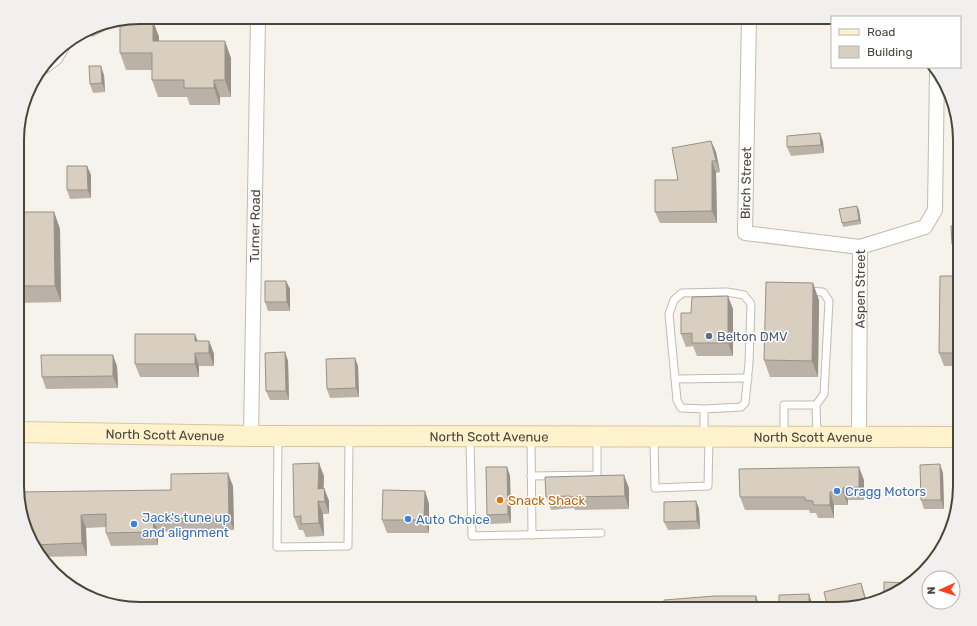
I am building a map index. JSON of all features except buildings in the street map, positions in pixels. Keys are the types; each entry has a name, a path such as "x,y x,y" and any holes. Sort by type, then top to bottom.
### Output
{"main road":[{"name":"North Scott Avenue","path":"24,432 251,436 953,437"}],"street":[{"name":"Turner Road","path":"251,436 258,24"},
{"name":"Birch Street","path":"749,24 745,233 860,246"},
{"name":"Aspen Street","path":"859,438 860,246 925,227 935,210 937,80"}],"lane":[{"path":"801,290 823,292 829,301 824,394 816,405 817,437"},
{"path":"727,292 744,295 751,304 748,378 746,403 741,407 704,409 681,408 677,400 669,314 674,300 682,293 727,292"},
{"path":"675,379 748,378"},
{"path":"784,437 784,405 816,405"},
{"path":"654,437 655,488 708,486 704,409"},
{"path":"278,436 277,547 348,546 349,436"},
{"path":"470,436 472,536 601,533"},
{"path":"531,437 532,535"},
{"path":"531,476 597,475 597,437"}],"place":[{"name":"Belton DMV","path":"709,336"},
{"name":"Cragg Motors","path":"837,491"},
{"name":"Snack Shack","path":"500,500"},
{"name":"Auto Choice","path":"408,519"},
{"name":"Jack's tune up and alignment","path":"134,524"}]}
